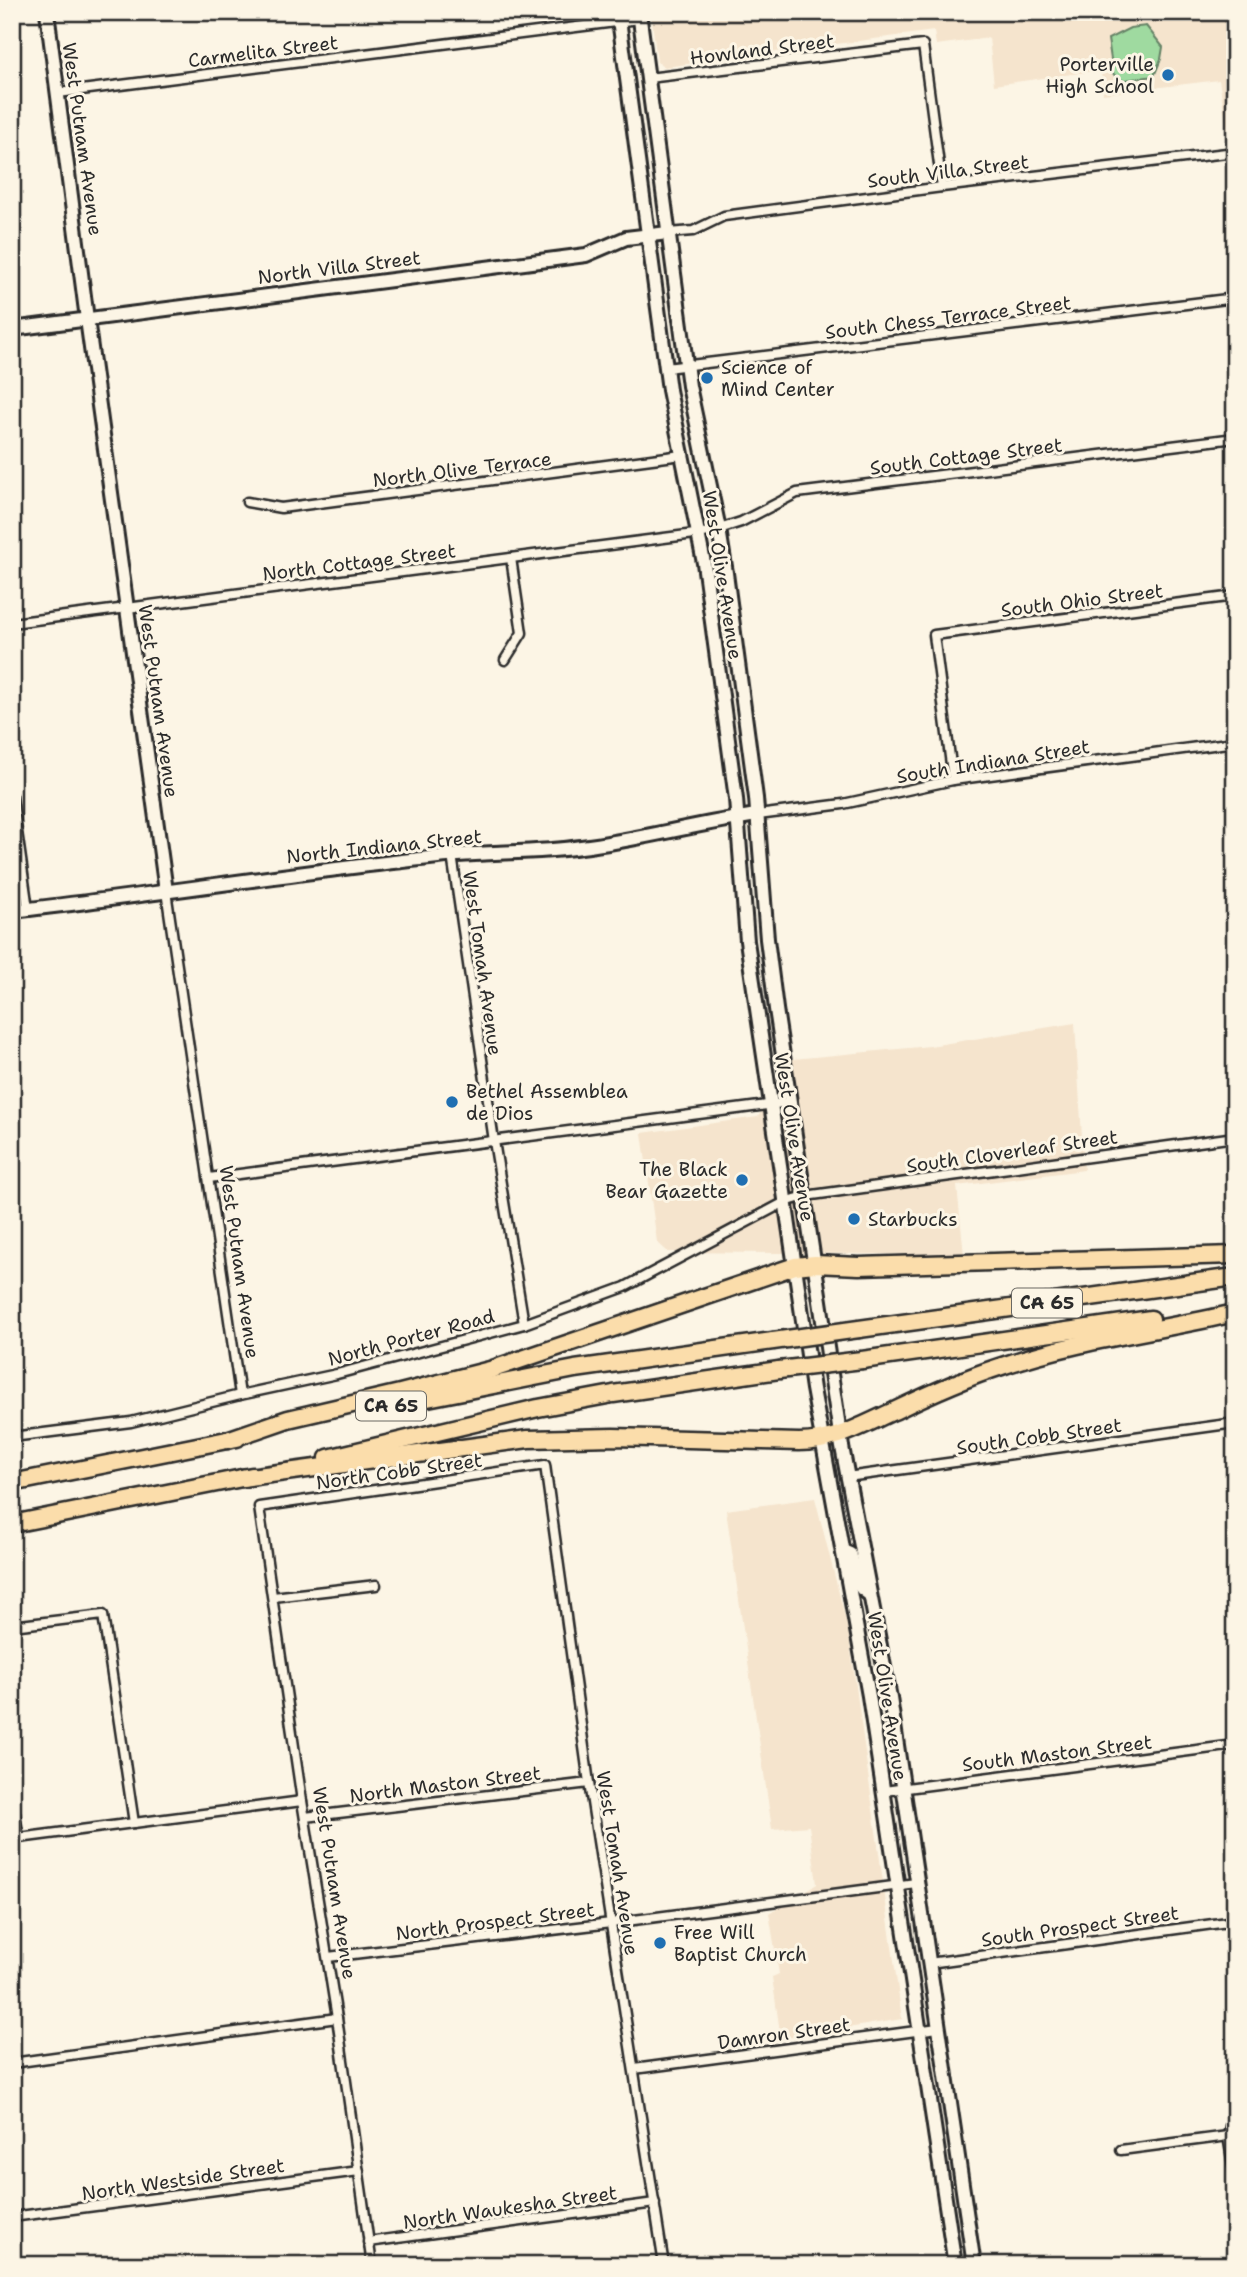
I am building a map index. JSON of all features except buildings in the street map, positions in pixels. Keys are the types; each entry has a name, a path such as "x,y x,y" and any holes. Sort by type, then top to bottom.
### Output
{"highway":[{"path":"227,1440 288,1419 400,1394 490,1370 795,1266 1235,1255"},
{"name":"CA 65","path":"12,1483 540,1375 1235,1277"},
{"path":"242,1478 528,1439 613,1437 799,1442 821,1440 840,1436 961,1381 1024,1358 1235,1310"},
{"name":"CA 65","path":"12,1524 242,1478 538,1408 613,1394 1235,1310"}],"main road":[{"name":"West Putnam Avenue","path":"47,12 166,891"},
{"name":"West Olive Avenue","path":"639,15 686,365 698,435 747,941 771,1105 815,1264 847,1477 890,1698 974,2265"},
{"name":"West Olive Avenue","path":"619,17 666,368 682,455 709,531 758,815 767,939 790,1102 795,1266 821,1440 862,1650 955,2265"},
{"name":"North Villa Street","path":"12,329 586,255 626,238 668,233"},
{"name":"North Indiana Street","path":"12,911 452,855 594,846 723,819 758,815"},
{"path":"843,1551 850,1554 862,1590 871,1595"}],"street":[{"name":"Carmelita Street","path":"58,93 639,15"},
{"name":"Howland Street","path":"648,78 923,45 942,187"},
{"name":"South Villa Street","path":"668,233 693,231 724,216 1235,152"},
{"name":"South Chess Terrace Street","path":"666,368 1235,298"},
{"name":"South Cottage Street","path":"709,531 741,522 797,493 1235,438"},
{"name":"North Olive Terrace","path":"247,502 281,508 682,455"},
{"name":"North Cottage Street","path":"12,623 709,531"},
{"path":"505,660 522,633 512,558"},
{"name":"South Ohio Street","path":"953,780 934,635 1235,596"},
{"name":"South Indiana Street","path":"758,815 843,804 953,780 1235,742"},
{"path":"12,796 28,909"},
{"name":"West Tomah Avenue","path":"452,855 524,1324"},
{"name":"West Putnam Avenue","path":"166,891 240,1395"},
{"path":"209,1178 790,1102"},
{"name":"South Cloverleaf Street","path":"795,1199 1235,1137"},
{"name":"North Porter Road","path":"12,1437 131,1422 337,1374 524,1324 625,1287 795,1199"},
{"name":"South Cobb Street","path":"847,1477 1235,1423"},
{"name":"West Tomah Avenue","path":"545,1465 589,1783 664,2265"},
{"name":"North Cobb Street","path":"258,1507 545,1465"},
{"name":"West Putnam Avenue","path":"258,1507 328,1957 372,2265"},
{"path":"272,1597 376,1585"},
{"path":"12,1626 103,1615 134,1823"},
{"name":"South Maston Street","path":"884,1791 1235,1745"},
{"name":"North Maston Street","path":"305,1817 589,1783"},
{"path":"12,1796 19,1838 302,1801"},
{"name":"North Prospect Street","path":"328,1957 916,1882"},
{"name":"South Prospect Street","path":"929,1963 1235,1921"},
{"path":"12,2063 337,2018"},
{"name":"Damron Street","path":"634,2069 938,2028"},
{"path":"1235,2102 1228,2136 1235,2177"},
{"path":"1121,2150 1228,2136"},
{"name":"North Westside Street","path":"12,2217 359,2171"},
{"name":"North Waukesha Street","path":"369,2242 655,2203"}],"shaded area":[{"name":"Porterville High School","path":"651,12 1235,12 1235,141 1229,141 1219,80 1103,94 1101,70 994,85 989,38 936,45 934,31 665,67 657,62"},
{"path":"1075,1023 1084,1170 957,1186 964,1255 668,1252 657,1242 642,1133 758,1117 793,1059 930,1046"},
{"path":"815,1498 848,1629 902,2019 781,2039 772,1977 779,1974 769,1913 817,1884 809,1826 772,1829 726,1510"}],"green space":[{"path":"1146,26 1163,47 1154,76 1119,81 1113,73 1108,39 1130,28"}],"place":[{"name":"Porterville High School","path":"1168,75"},
{"name":"Science of Mind Center","path":"707,378"},
{"name":"Bethel Assemblea de Dios","path":"452,1102"},
{"name":"The Black Bear Gazette","path":"742,1180"},
{"name":"Starbucks","path":"854,1219"},
{"name":"Free Will Baptist Church","path":"660,1943"}]}
